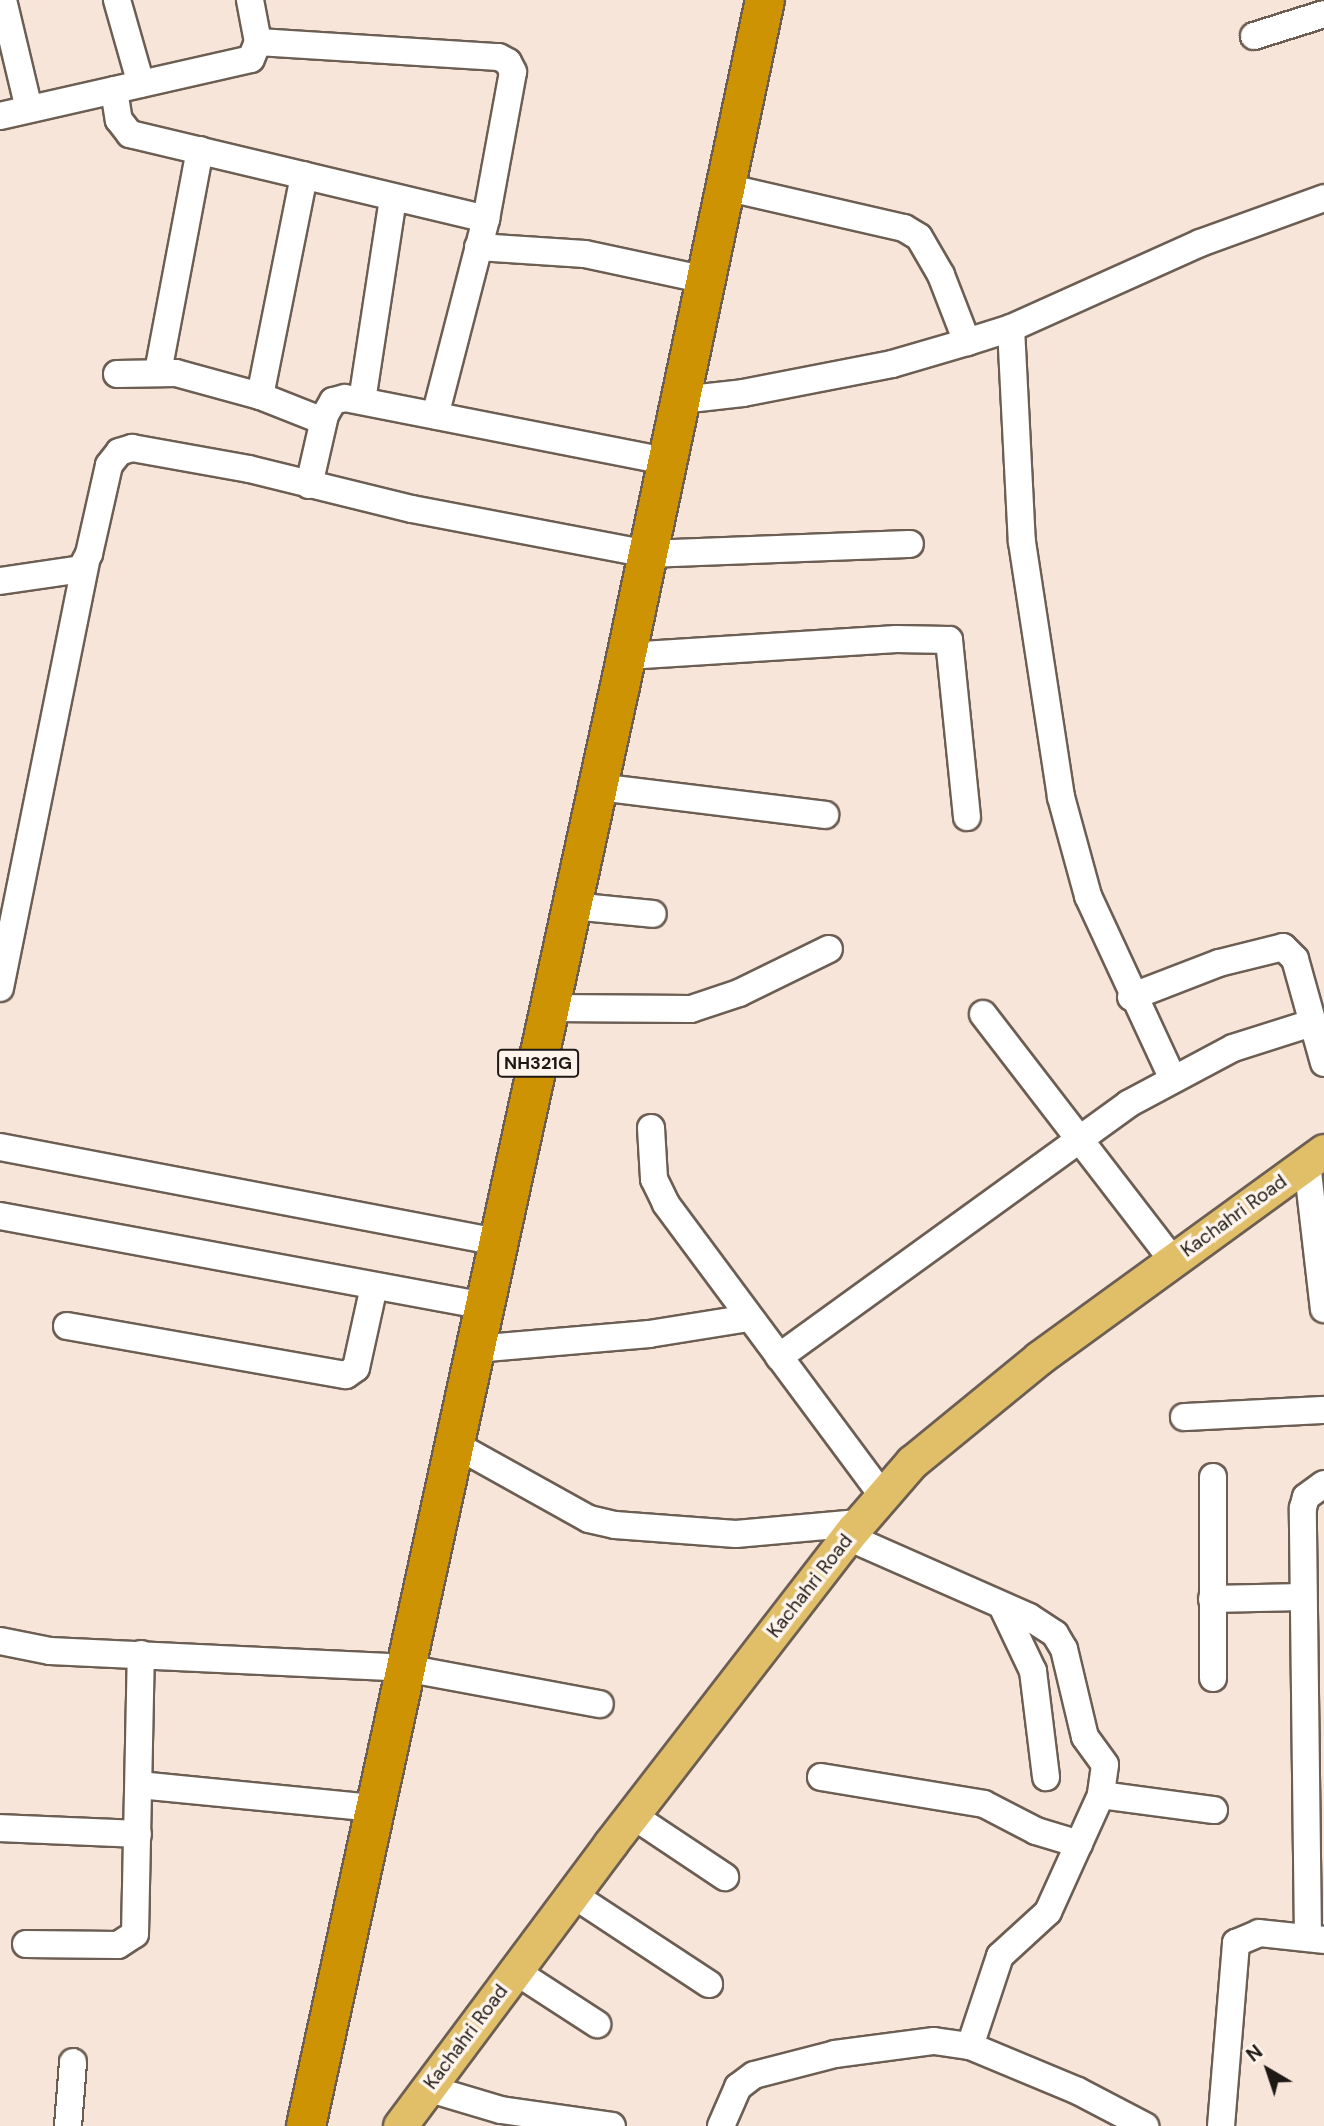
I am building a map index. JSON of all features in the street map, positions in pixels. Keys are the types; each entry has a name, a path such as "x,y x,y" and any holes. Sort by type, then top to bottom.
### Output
{"highway":[{"name":"NH321G","path":"306,2126 598,788 765,0"}],"main road":[{"name":"Kachahri Road","path":"400,2126 632,1815 883,1495 962,1418 1315,1157"}],"street":[{"path":"3,0 29,108"},
{"path":"117,0 141,84"},
{"path":"0,116 251,59 258,42 250,0"},
{"path":"1254,36 1324,15"},
{"path":"258,42 499,57 508,62 513,72 486,219 435,415"},
{"path":"114,90 119,120 130,134 486,219"},
{"path":"158,372 200,150"},
{"path":"260,396 304,175"},
{"path":"725,187 904,228 919,237 941,275 967,342"},
{"path":"362,401 393,198"},
{"path":"681,400 743,393 878,367 1012,328 1200,243 1324,198"},
{"path":"478,247 585,254 706,281"},
{"path":"1012,328 1022,542 1061,797 1088,896 1131,997 1172,1077"},
{"path":"117,374 158,372 260,396 323,421"},
{"path":"309,485 323,421 338,399 362,401 667,461"},
{"path":"0,988 86,563 109,465 125,449 226,464 309,485 647,555 910,544"},
{"path":"0,581 76,572 86,563"},
{"path":"626,656 897,639 949,640 967,817"},
{"path":"598,788 825,815"},
{"path":"572,906 653,914"},
{"path":"1131,997 1219,963 1283,947 1295,959 1324,1063"},
{"path":"550,1008 691,1009 739,993 829,948"},
{"path":"983,1014 1173,1261"},
{"path":"779,1357 1079,1140 1172,1077 1233,1048 1311,1023"},
{"path":"651,1128 658,1191 749,1318 883,1495"},
{"path":"0,1147 498,1242"},
{"path":"1315,1157 1324,1309"},
{"path":"0,1216 484,1306"},
{"path":"67,1326 346,1375 356,1368 374,1286"},
{"path":"475,1349 649,1334 749,1318"},
{"path":"1184,1417 1324,1410"},
{"path":"454,1444 589,1519 615,1525 736,1534 853,1530 1046,1626 1061,1640 1085,1737 1105,1765 1101,1795 1048,1912 1000,1956 970,2046"},
{"path":"1213,1477 1213,1678"},
{"path":"1221,2126 1236,1943 1259,1933 1316,1939 1315,1730 1303,1597 1303,1508 1306,1497 1324,1484"},
{"path":"1212,1599 1303,1597"},
{"path":"1002,1606 1033,1671 1046,1777"},
{"path":"0,1641 50,1651 405,1668 600,1704"},
{"path":"26,1944 130,1942 138,1911 141,1654"},
{"path":"821,1777 984,1804 1036,1830 1079,1844"},
{"path":"139,1785 375,1808"},
{"path":"1101,1795 1214,1810"},
{"path":"632,1815 725,1877"},
{"path":"0,1828 138,1834"},
{"path":"572,1894 709,1984"},
{"path":"515,1971 597,2024"},
{"path":"721,2126 738,2087 765,2071 915,2041 970,2046 1078,2091 1145,2126"},
{"path":"68,2126 73,2062"},
{"path":"427,2088 500,2110 598,2125"}]}
